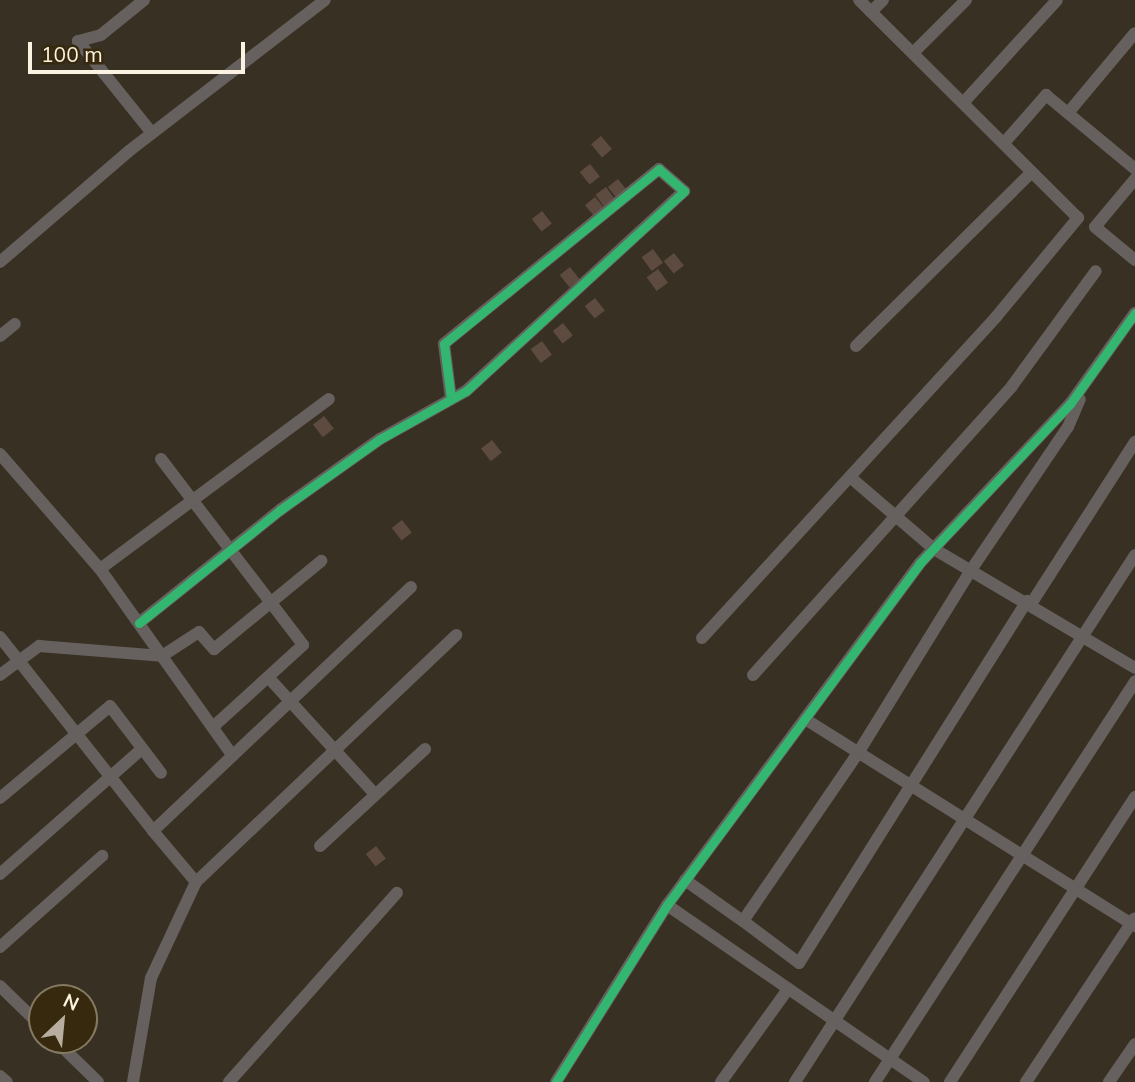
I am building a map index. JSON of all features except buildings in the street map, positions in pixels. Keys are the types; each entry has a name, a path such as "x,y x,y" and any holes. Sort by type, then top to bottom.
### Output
{"street":[{"path":"145,0 101,36 78,41 152,133"},
{"path":"0,262 152,133 325,0"},
{"path":"702,638 996,317 1078,218 859,0"},
{"path":"871,12 883,0"},
{"path":"913,53 966,0"},
{"path":"963,103 1057,0"},
{"path":"1068,113 1135,33"},
{"path":"1004,143 1046,95 1135,169"},
{"path":"139,623 230,550 380,439 452,399 535,329 684,191 659,169 444,344 452,399"},
{"path":"856,346 1032,172"},
{"path":"1135,179 1095,227 1135,260"},
{"path":"753,675 1012,386 1096,271"},
{"path":"555,1082 667,905 805,719 934,549 1070,404 1135,313"},
{"path":"0,337 15,324"},
{"path":"743,921 858,752 971,570 1068,427 1089,378"},
{"path":"100,569 329,399"},
{"path":"685,880 799,963 1135,442"},
{"path":"0,454 100,569 233,756"},
{"path":"161,459 303,645 213,727"},
{"path":"850,477 934,549 1135,668"},
{"path":"795,1082 1135,555"},
{"path":"0,675 39,646 162,656 199,632 214,649 321,561"},
{"path":"153,831 411,587"},
{"path":"133,1082 151,978 196,882 456,635"},
{"path":"0,637 76,736 196,882"},
{"path":"268,677 337,749 374,793"},
{"path":"875,1082 1135,681"},
{"path":"0,798 110,706 161,774"},
{"path":"805,719 1134,923 1026,1082"},
{"path":"0,874 142,749"},
{"path":"320,846 374,793 425,749"},
{"path":"950,1082 1135,797"},
{"path":"0,947 102,856"},
{"path":"229,1082 397,893"},
{"path":"667,905 924,1082"},
{"path":"0,986 28,1013"},
{"path":"721,1082 788,989"},
{"path":"1109,1082 1135,1044"},
{"path":"69,1054 98,1082"},
{"path":"0,1076 7,1082"}],"cycle path":[{"path":"139,623 280,510 380,439 466,391 684,191 659,169 444,344 451,399"},
{"path":"556,1082 667,905 920,563 1070,404 1135,313"}]}
